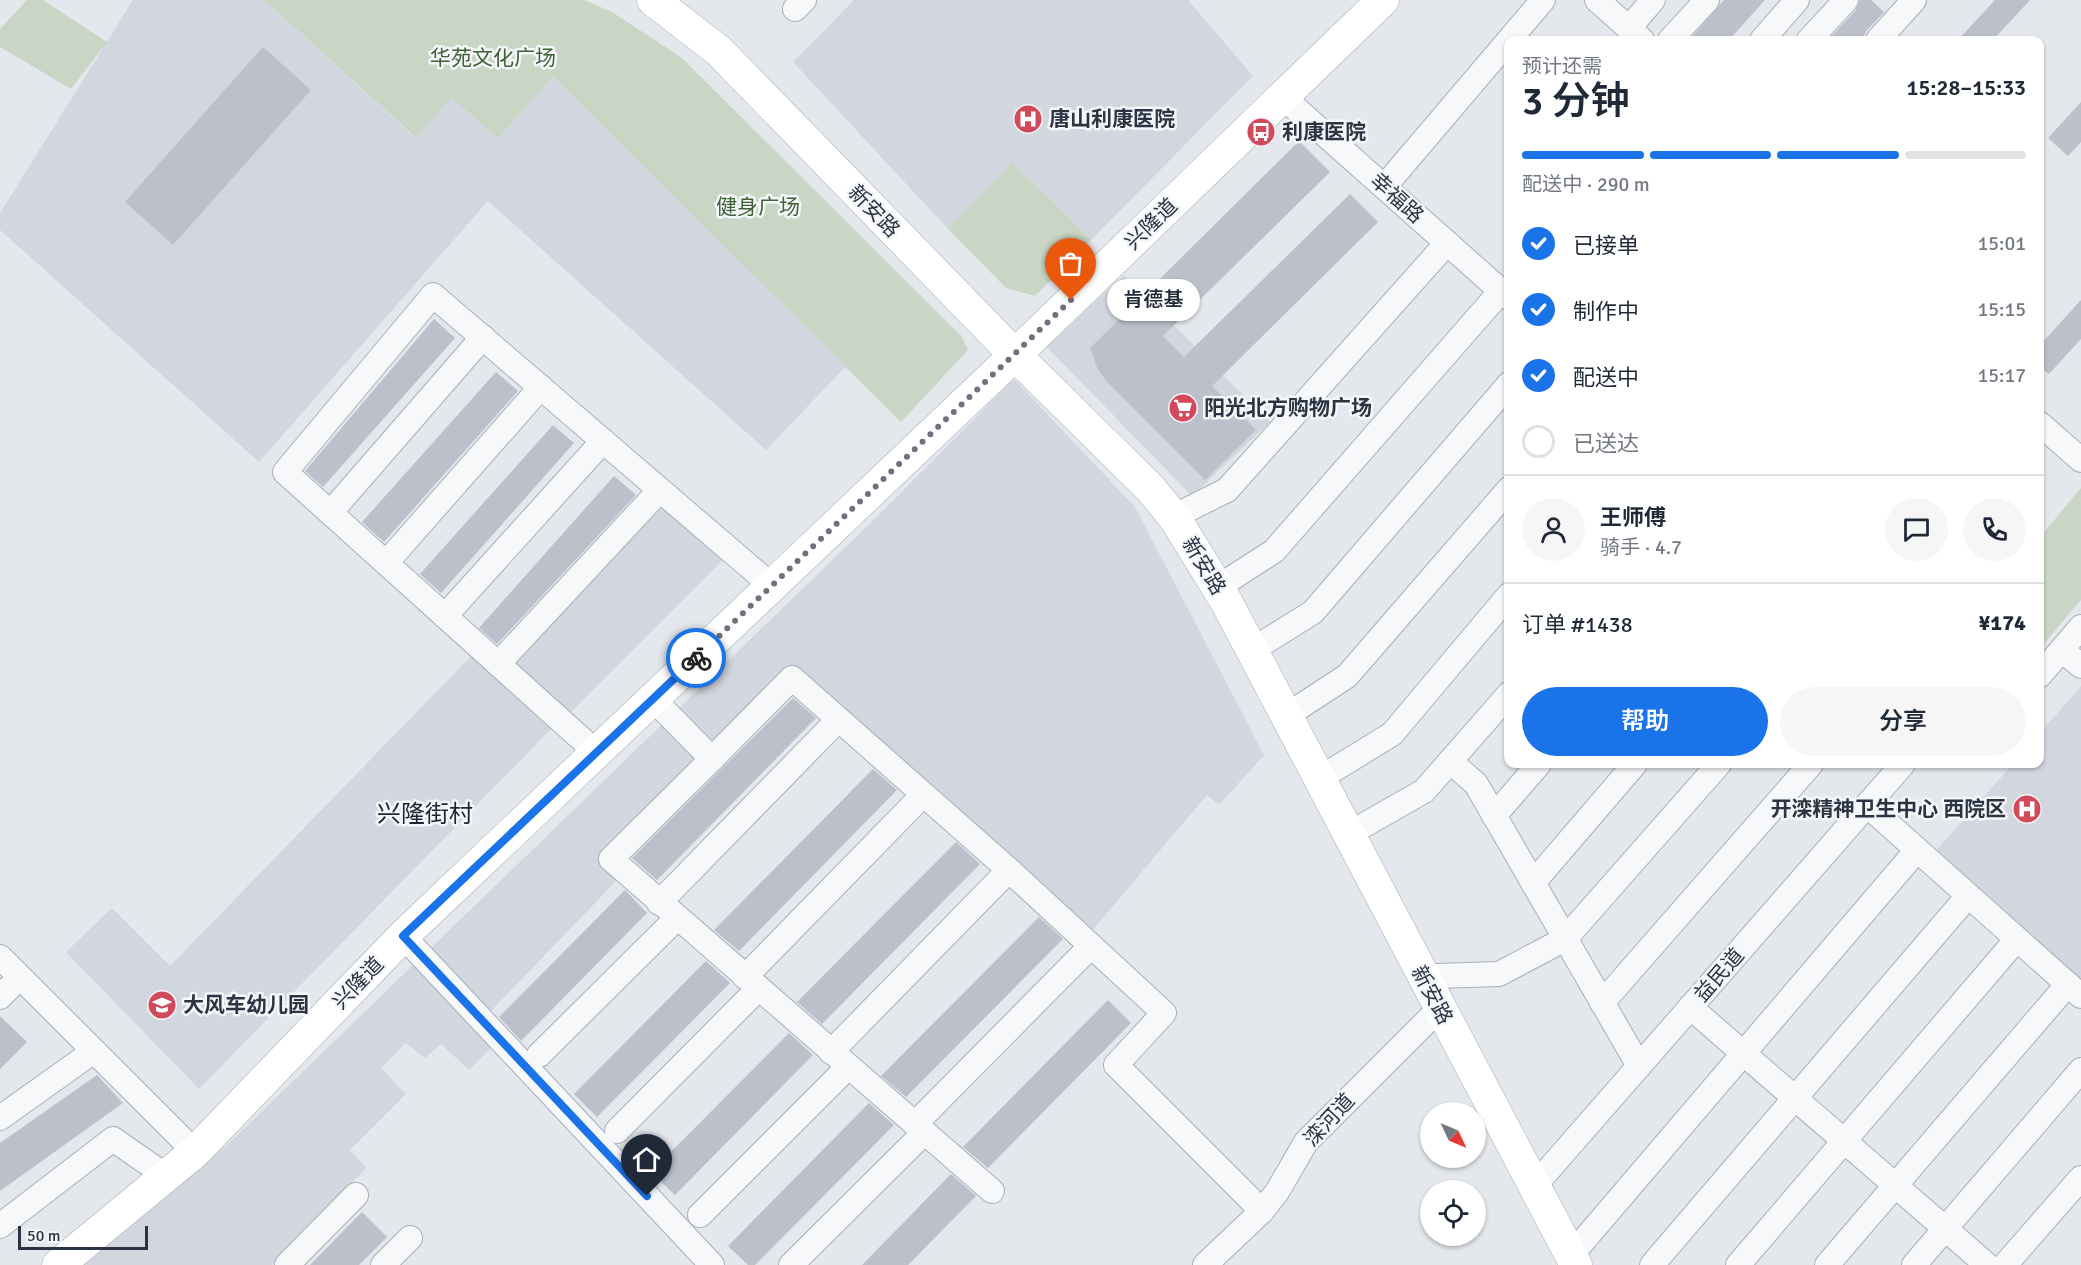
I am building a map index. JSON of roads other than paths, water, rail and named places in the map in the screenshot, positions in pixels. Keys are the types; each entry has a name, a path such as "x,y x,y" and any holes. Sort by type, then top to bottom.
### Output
{"main road":[{"name":"新安路","path":"653,0 719,51 1018,351 1168,488 1229,580 1265,642 1539,1182"},
{"name":"新安路","path":"676,0 731,46 1151,489 1176,520 1227,603 1439,1009 1581,1259"},
{"name":"兴隆道","path":"58,1265 195,1152 403,936 1284,98 1383,0"}],"street":[{"path":"1512,36 1543,0"},
{"path":"1597,0 1635,34 1653,0"},
{"path":"1674,36 1707,0"},
{"path":"1766,36 1797,0"},
{"path":"1813,36 1845,0"},
{"path":"1881,36 1900,5"},
{"path":"1384,187 1504,46"},
{"name":"幸福路","path":"1284,98 1504,293"},
{"path":"1185,511 1227,490 1447,243"},
{"path":"597,753 285,472 433,294 772,586"},
{"path":"1229,580 1274,551 1504,295"},
{"path":"330,513 483,337"},
{"path":"386,563 541,387"},
{"path":"1265,642 1313,612 1504,390"},
{"path":"2044,428 2081,460"},
{"path":"445,616 603,441"},
{"path":"498,664 660,490"},
{"path":"1298,708 1347,676 1504,495"},
{"path":"1330,772 1392,734 1504,601"},
{"path":"2044,670 2081,627"},
{"path":"2062,650 2081,666"},
{"path":"992,1191 611,859 792,678 1009,870 1164,1013 1116,1065 1262,1211"},
{"path":"653,699 711,759"},
{"path":"1359,828 1424,791 1504,700"},
{"path":"659,903 838,720"},
{"path":"1450,761 1476,784 1639,1066"},
{"path":"1494,816 1536,768"},
{"path":"1533,883 1632,768"},
{"path":"1436,976 1499,974 1565,939 1715,768"},
{"path":"1602,1003 1808,768"},
{"name":"益民道","path":"1539,1182 1899,768"},
{"path":"617,1131 923,795"},
{"path":"1827,1265 1895,1185 2074,990 1867,805"},
{"path":"1581,1259 1742,1052 1917,850"},
{"path":"700,1215 1009,870"},
{"path":"1652,1265 1968,896"},
{"path":"539,1055 677,918"},
{"path":"403,936 712,1265"},
{"path":"1738,1265 2017,939"},
{"path":"791,1265 1092,946"},
{"path":"0,957 195,1152"},
{"path":"1690,1007 1987,1265"},
{"name":"滦河道","path":"1205,1265 1262,1211 1277,1191 1306,1142 1439,1009"},
{"path":"0,1118 94,1051"},
{"path":"1914,1265 2081,1070"},
{"path":"0,1226 112,1139 166,1176"},
{"path":"2006,1265 2081,1178"},
{"path":"287,1265 356,1195"},
{"path":"383,1265 410,1238"}],"place":[{"name":"唐山利康医院","path":"1028,119"},
{"name":"利康医院","path":"1261,132"},
{"name":"肯德基","path":"1071,300"},
{"name":"阳光北方购物广场","path":"1183,408"},
{"name":"开滦精神卫生中心 西院区","path":"2027,809"},
{"name":"大风车幼儿园","path":"162,1005"}],"district":[{"name":"兴隆街村","path":"425,814"}],"park label":[{"name":"华苑文化广场","path":"493,58"},
{"name":"健身广场","path":"758,207"}]}
